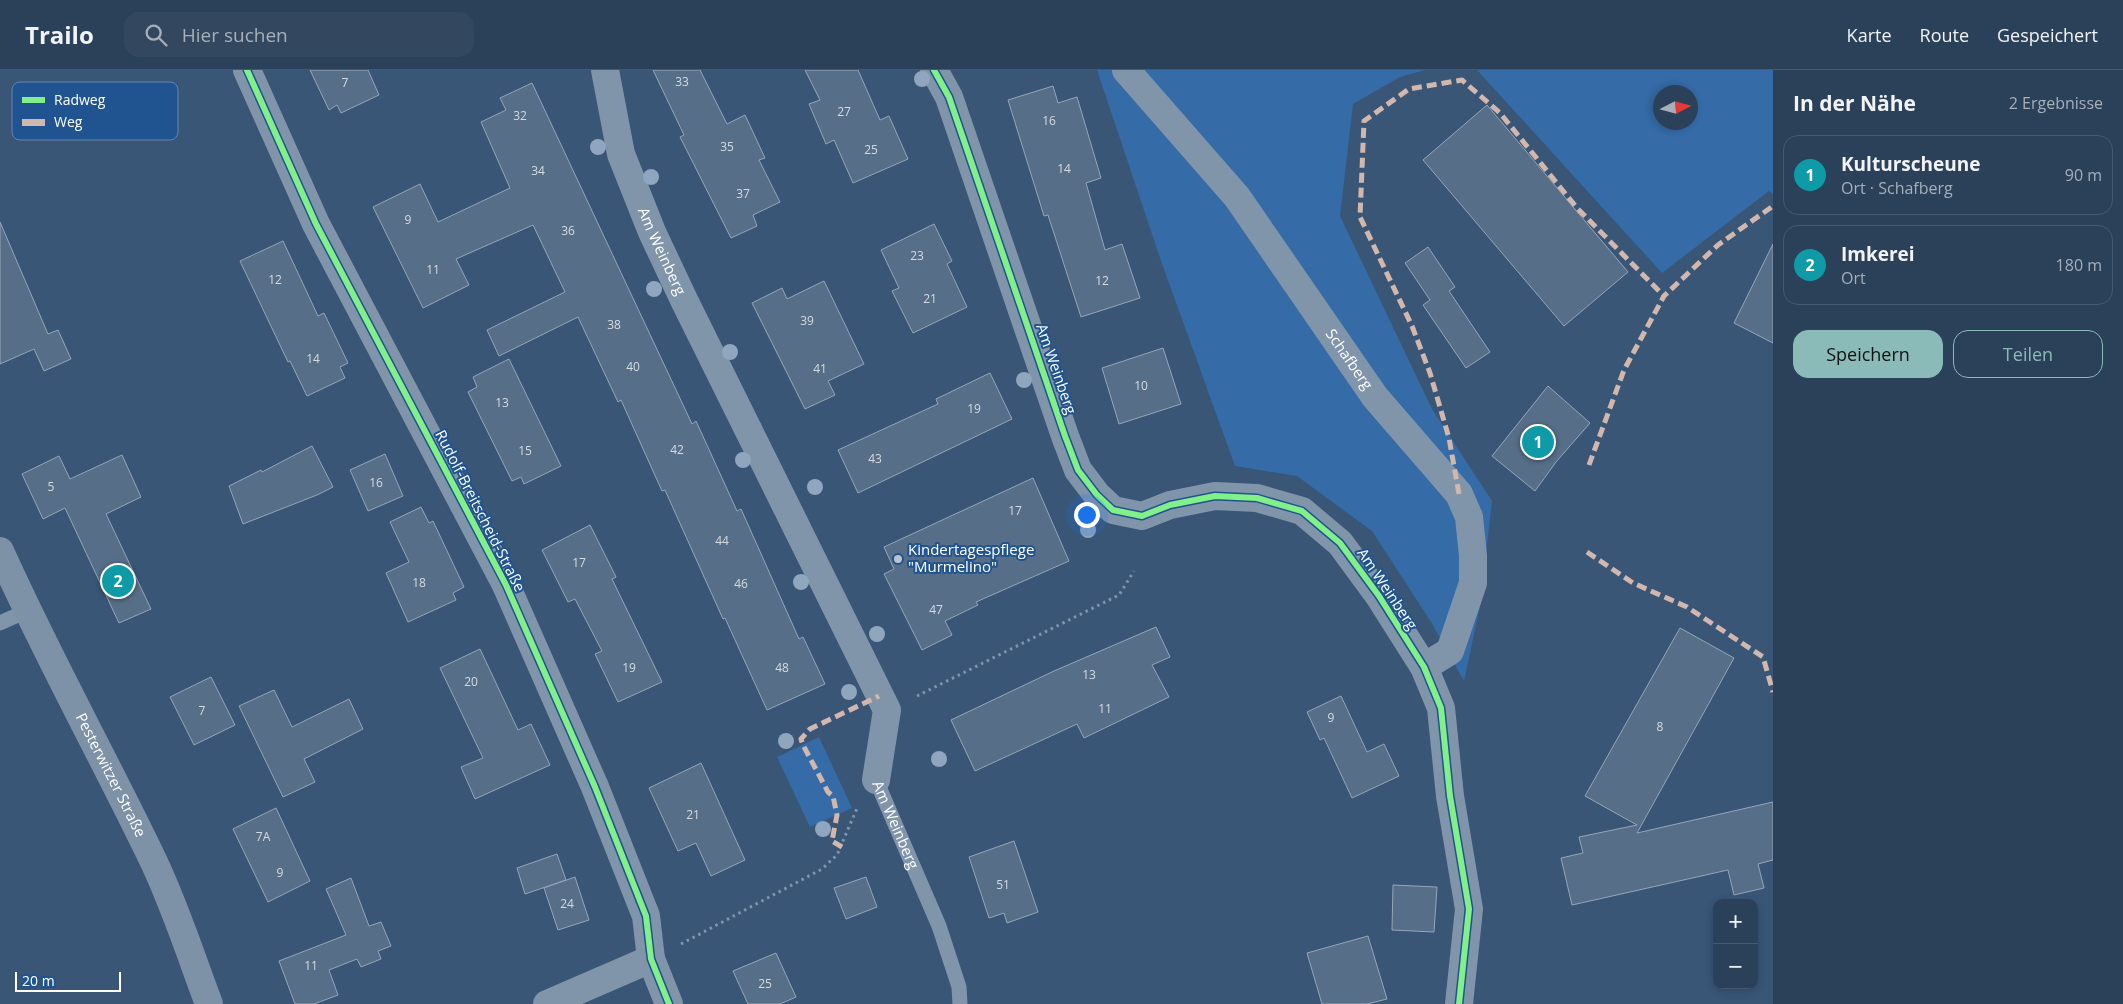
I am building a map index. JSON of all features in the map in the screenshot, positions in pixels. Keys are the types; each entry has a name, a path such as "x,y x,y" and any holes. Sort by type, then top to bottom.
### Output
{"street":[{"name":"Rudolf-Breitscheid-Straße","path":"247,70 316,224 506,585 595,786 662,953 669,1004"},
{"name":"Am Weinberg","path":"605,70 621,154 652,232 701,336 887,710 876,780"},
{"name":"Am Weinberg","path":"934,70 949,97 1078,470 1097,495 1113,510 1142,516 1170,505 1215,496 1257,498 1302,511 1340,543 1379,596 1424,667 1441,708 1450,796 1468,909 1458,1004"},
{"name":"Schafberg","path":"1126,70 1237,197 1375,397 1460,494 1469,517 1473,556 1473,583 1450,650 1424,667"},
{"name":"Pesterwitzer Straße","path":"0,551 27,611 109,770 153,862 210,1004"},
{"path":"547,1004 662,953"}],"lane":[{"path":"0,623 27,611"},
{"name":"Am Weinberg","path":"876,780 939,926 959,987 960,1004"}],"path":[{"path":"916,697 1119,595 1134,571"},
{"path":"662,953 822,869 837,855 856,811"}],"shaded area":[{"path":"1097,70 1425,70 1400,77 1353,104 1340,216 1432,409 1492,501 1480,606 1464,681 1431,622 1372,531 1297,476 1235,466 1161,261"},
{"path":"1477,70 1773,70 1773,194 1769,191 1662,273"},
{"path":"819,737 852,808 810,827 777,757"}],"building":[{"path":"310,70 368,70 379,95 341,113 337,105 329,110"},
{"path":"653,70 700,70 727,124 745,115 765,158 759,160 780,202 753,215 757,226 731,238 680,137 684,135"},
{"path":"805,70 858,70 880,120 889,116 908,159 853,183 834,140 826,144 809,104 820,100"},
{"path":"532,83 692,424 696,421 737,511 741,509 799,639 803,637 825,684 767,710 725,618 723,619 665,490 662,491 621,400 618,402 578,317 499,356 487,330 565,292 533,225 456,259 469,285 423,308 373,207 420,184 438,222 510,188 481,122 506,110 500,98"},
{"path":"1053,86 1058,103 1077,97 1101,178 1086,183 1105,250 1122,244 1140,298 1081,317 1048,215 1044,216 1008,100"},
{"path":"1487,105 1628,272 1564,326 1423,160"},
{"path":"0,222 48,334 58,330 71,359 44,371 34,349 0,364"},
{"path":"934,224 952,261 947,264 967,307 913,333 892,291 899,288 881,250"},
{"path":"283,241 318,316 324,313 348,363 340,367 345,378 307,396 290,361 288,362 240,261"},
{"path":"1773,244 1773,343 1734,323"},
{"path":"1428,247 1455,287 1449,291 1490,352 1466,368 1423,305 1430,300 1405,263"},
{"path":"824,281 864,364 828,381 835,395 805,409 752,303 782,288 787,299"},
{"path":"1163,348 1181,404 1119,424 1102,368"},
{"path":"509,359 561,466 524,484 521,477 512,481 468,392 477,387 473,377"},
{"path":"990,373 1012,419 858,493 838,450 938,404 936,399"},
{"path":"1548,386 1590,423 1556,462 1535,491 1492,456"},
{"path":"312,446 333,487 243,524 229,486 261,470 262,472"},
{"path":"385,454 403,496 368,511 350,470"},
{"path":"122,455 141,497 106,514 151,609 119,623 65,508 43,519 22,474 59,456 70,479"},
{"path":"1033,478 1069,561 976,602 978,605 945,621 952,635 922,650 884,574 894,569 884,547"},
{"path":"421,507 429,523 433,521 464,587 453,593 456,600 408,622 386,573 409,562 390,522"},
{"path":"590,525 616,577 612,579 662,682 618,702 595,654 602,651 575,599 568,602 542,550"},
{"path":"1156,627 1170,657 1152,665 1169,697 1084,738 1077,724 975,771 951,720 1054,671"},
{"path":"1680,628 1734,658 1637,833 1773,802 1773,860 1758,864 1764,888 1734,895 1728,870 1572,905 1561,858 1583,853 1579,837 1637,825 1585,796"},
{"path":"480,649 518,730 531,724 550,765 475,799 461,767 483,758 440,668"},
{"path":"211,677 235,725 194,745 170,697"},
{"path":"274,690 292,727 349,699 363,729 304,759 315,782 283,797 239,706"},
{"path":"1341,696 1367,752 1384,744 1399,776 1352,798 1324,738 1320,740 1307,712"},
{"path":"701,763 745,860 711,876 696,843 678,851 649,788"},
{"path":"276,808 310,881 268,902 233,829"},
{"path":"1014,841 1038,912 1007,923 1004,913 989,918 969,857"},
{"path":"557,854 566,880 525,894 517,868"},
{"path":"575,877 589,920 558,930 544,888"},
{"path":"866,877 877,907 846,919 834,888"},
{"path":"351,878 369,926 381,922 391,946 378,951 381,959 361,967 357,959 329,970 338,995 314,1004 295,1004 279,961 346,935 326,889"},
{"path":"1393,885 1437,887 1434,932 1392,930"},
{"path":"1368,936 1387,999 1367,1004 1322,1004 1307,953"},
{"path":"776,953 796,997 780,1004 748,1004 733,971"}],"marked path":[{"path":"1459,494 1449,438 1430,373 1412,326 1360,217 1364,121 1409,89 1462,80 1500,113 1577,208 1664,296"},
{"path":"1589,465 1624,370 1664,296 1718,245 1773,206"},
{"path":"1587,552 1633,583 1687,607 1763,657 1773,692"},
{"path":"842,847 832,841 837,815 833,796 828,792 801,739 810,729 879,696"}],"cycle path":[{"path":"247,70 316,224 506,585 595,787 646,916 651,959 669,1004"},
{"path":"934,70 949,97 1078,470 1097,495 1113,510 1142,516 1170,505 1215,496 1257,498 1302,511 1340,543 1379,596 1424,667 1441,708 1450,796 1469,909 1459,1004"}],"place":[{"name":"Kulturscheune","path":"1538,442"},
{"name":"Kindertagespflege \"Murmelino\"","path":"898,559"},
{"name":"Imkerei","path":"118,581"}]}
